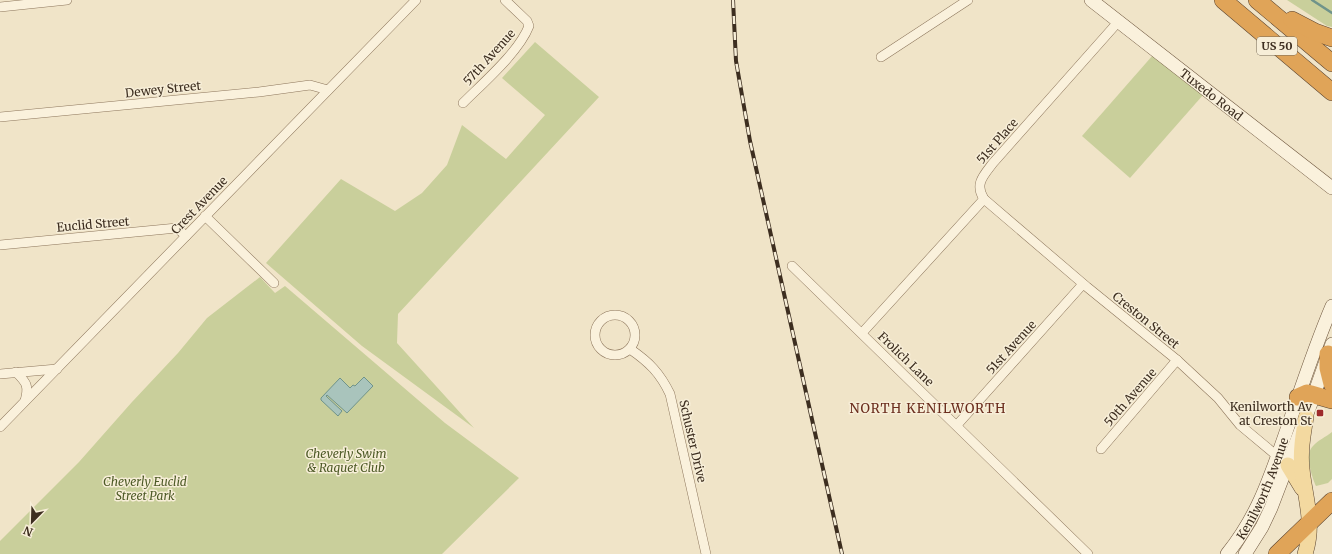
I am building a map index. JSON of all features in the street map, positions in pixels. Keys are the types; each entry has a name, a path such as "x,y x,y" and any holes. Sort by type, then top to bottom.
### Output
{"highway":[{"name":"US 50","path":"1223,0 1332,92"},
{"name":"US 50","path":"1257,0 1332,63"},
{"path":"1263,0 1303,26 1332,38"},
{"path":"1330,349 1328,368 1332,384"},
{"path":"1306,396 1332,400"},
{"path":"1277,554 1332,501"}],"main road":[{"name":"Tuxedo Road","path":"1092,0 1118,22 1332,188"},
{"name":"Kenilworth Avenue","path":"1228,554 1256,512 1268,484 1283,461 1306,417 1306,396 1316,345 1332,306"},
{"name":"Kenilworth Avenue","path":"1245,554 1267,517 1283,461 1306,396 1330,349"},
{"path":"1305,554 1310,523 1302,461 1302,440 1306,417"},
{"path":"1283,461 1294,473 1306,494"}],"street":[{"path":"0,7 67,0"},
{"name":"Crest Avenue","path":"0,427 416,0"},
{"name":"57th Avenue","path":"463,103 515,48 526,34 529,26 527,21 505,0"},
{"path":"881,57 968,0"},
{"name":"51st Place","path":"984,198 979,187 989,168 1118,22"},
{"name":"Dewey Street","path":"0,117 259,92 310,85 328,90"},
{"path":"862,333 984,198"},
{"name":"Creston Street","path":"984,198 1083,284 1177,360 1218,398 1240,425 1283,461"},
{"path":"205,216 274,283"},
{"name":"Euclid Street","path":"0,245 177,228 186,236"},
{"name":"Frolich Lane","path":"792,266 1088,554"},
{"name":"51st Avenue","path":"957,426 1083,284"},
{"path":"617,315 626,318 631,323 635,332 635,338 630,350 615,356 608,354 599,347 595,337 595,330 607,316 617,315"},
{"name":"Schuster Drive","path":"630,350 643,358 657,371 664,380 670,394 706,554"},
{"name":"50th Avenue","path":"1101,449 1177,360"},
{"path":"0,374 57,370"},
{"path":"16,372 27,384 28,390 25,401"}],"green space":[{"path":"1287,0 1332,0 1332,27 1327,26"},
{"path":"535,42 599,97 398,314 397,343 474,428 362,346 266,263 341,179 395,211 422,193 447,165 462,125 506,159 545,115 502,78"},
{"path":"1153,55 1203,95 1130,178 1082,136"},
{"name":"Cheverly Swim & Raquet Club","path":"260,277 275,293 285,286 445,423 519,478 442,554 0,554 0,541 79,462 178,353 207,318"},
{"path":"1332,432 1332,479 1328,483 1316,486 1309,460 1310,450 1317,442"}],"water":[{"path":"364,377 373,386 347,413 327,395 326,396 342,411 338,416 321,400 321,398 340,378 350,388 353,385 355,386"}],"waterway":[{"path":"1312,0 1332,13"}],"railway":[{"path":"733,0 736,61 750,141 842,554"}],"place":[{"name":"Kenilworth Av at Creston St","path":"1320,413"}],"district":[{"name":"NORTH KENILWORTH","path":"928,408"}],"park label":[{"name":"Cheverly Euclid Street Park","path":"145,488"}]}
